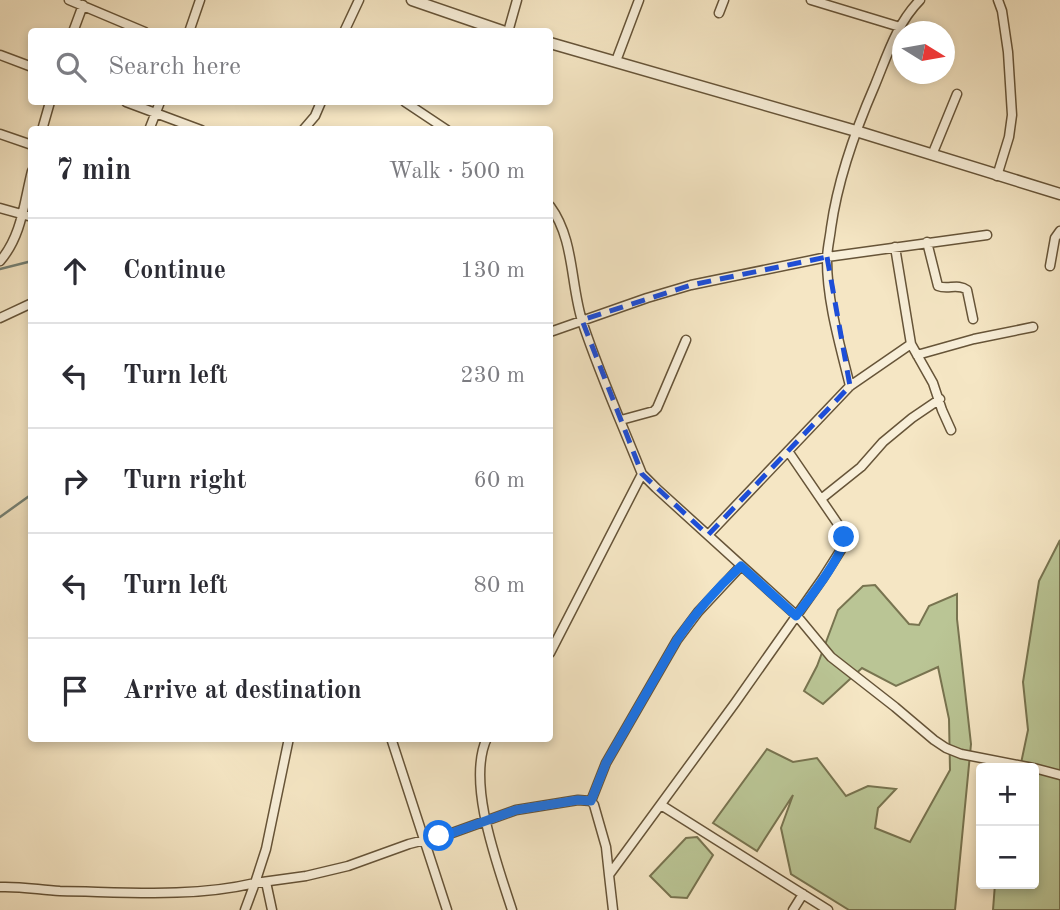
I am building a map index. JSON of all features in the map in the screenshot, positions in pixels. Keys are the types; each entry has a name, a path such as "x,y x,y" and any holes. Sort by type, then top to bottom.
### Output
{"street":[{"path":"69,0 136,28"},
{"path":"190,28 200,0"},
{"path":"346,28 359,0"},
{"path":"412,0 438,5 497,28"},
{"path":"508,28 517,0"},
{"path":"616,61 639,0"},
{"path":"719,13 724,0"},
{"path":"811,0 892,25"},
{"path":"904,21 920,0"},
{"path":"997,176 1009,137 1012,115 1008,52 999,0"},
{"path":"75,28 83,5"},
{"path":"553,44 856,131 1060,194"},
{"path":"850,386 835,324 827,257 835,200 856,131 892,46"},
{"path":"0,55 28,66"},
{"path":"932,155 957,94"},
{"path":"43,126 49,105"},
{"path":"135,105 191,126"},
{"path":"150,126 158,105"},
{"path":"306,126 320,105"},
{"path":"410,105 441,126"},
{"path":"0,134 28,144"},
{"path":"0,261 18,232 28,189"},
{"path":"0,208 28,216"},
{"path":"553,211 566,240 582,320 642,474 796,616 831,657 934,740 961,754 1008,763"},
{"path":"1050,266 1055,238 1060,232"},
{"path":"553,331 691,285 827,257 987,235"},
{"path":"926,242 938,286 965,288 973,320"},
{"path":"895,247 911,344 933,383 951,430"},
{"path":"0,318 28,305"},
{"path":"917,355 974,339 1033,327"},
{"path":"621,420 657,408 686,340"},
{"path":"708,535 850,386 911,344"},
{"path":"821,499 854,474 883,442 940,399"},
{"path":"609,875 844,545 842,530 788,451"},
{"path":"553,647 642,474"},
{"path":"591,801 606,763 677,640 698,612 741,566"},
{"path":"245,910 266,849 288,742"},
{"path":"392,742 447,910"},
{"path":"486,742 481,756 480,776 485,820 512,910"},
{"path":"1039,769 1060,775"},
{"path":"0,887 61,891 226,890 348,866 516,810 578,800 591,801"},
{"path":"591,801 603,832 613,910"},
{"path":"661,805 828,910"},
{"path":"266,882 272,910"},
{"path":"793,910 803,894"}],"highlighted area":[{"path":"827,257 850,386 708,535 642,474 582,320 691,285"}],"green space":[{"path":"1060,540 1060,910 993,910 995,889 1039,889 1039,763 1021,763 1028,730 1023,682 1039,581"},
{"path":"875,585 909,624 919,625 929,606 957,594 957,619 971,744 955,910 849,910 791,874 781,828 793,795 757,851 713,823 767,749 793,762 817,758 846,796 868,786 896,789 878,808 875,828 910,842 950,770 949,719 938,667 896,686 862,668 823,704 804,691 817,666 838,610 863,586"},
{"path":"697,837 713,855 687,898 671,897 650,876 686,838"}],"waterway":[{"path":"0,269 28,262"},
{"path":"0,517 28,497"}],"route":[{"path":"439,836 516,810 586,799 591,801 606,763 677,640 724,582 741,566 796,616 844,545 844,537"}]}
